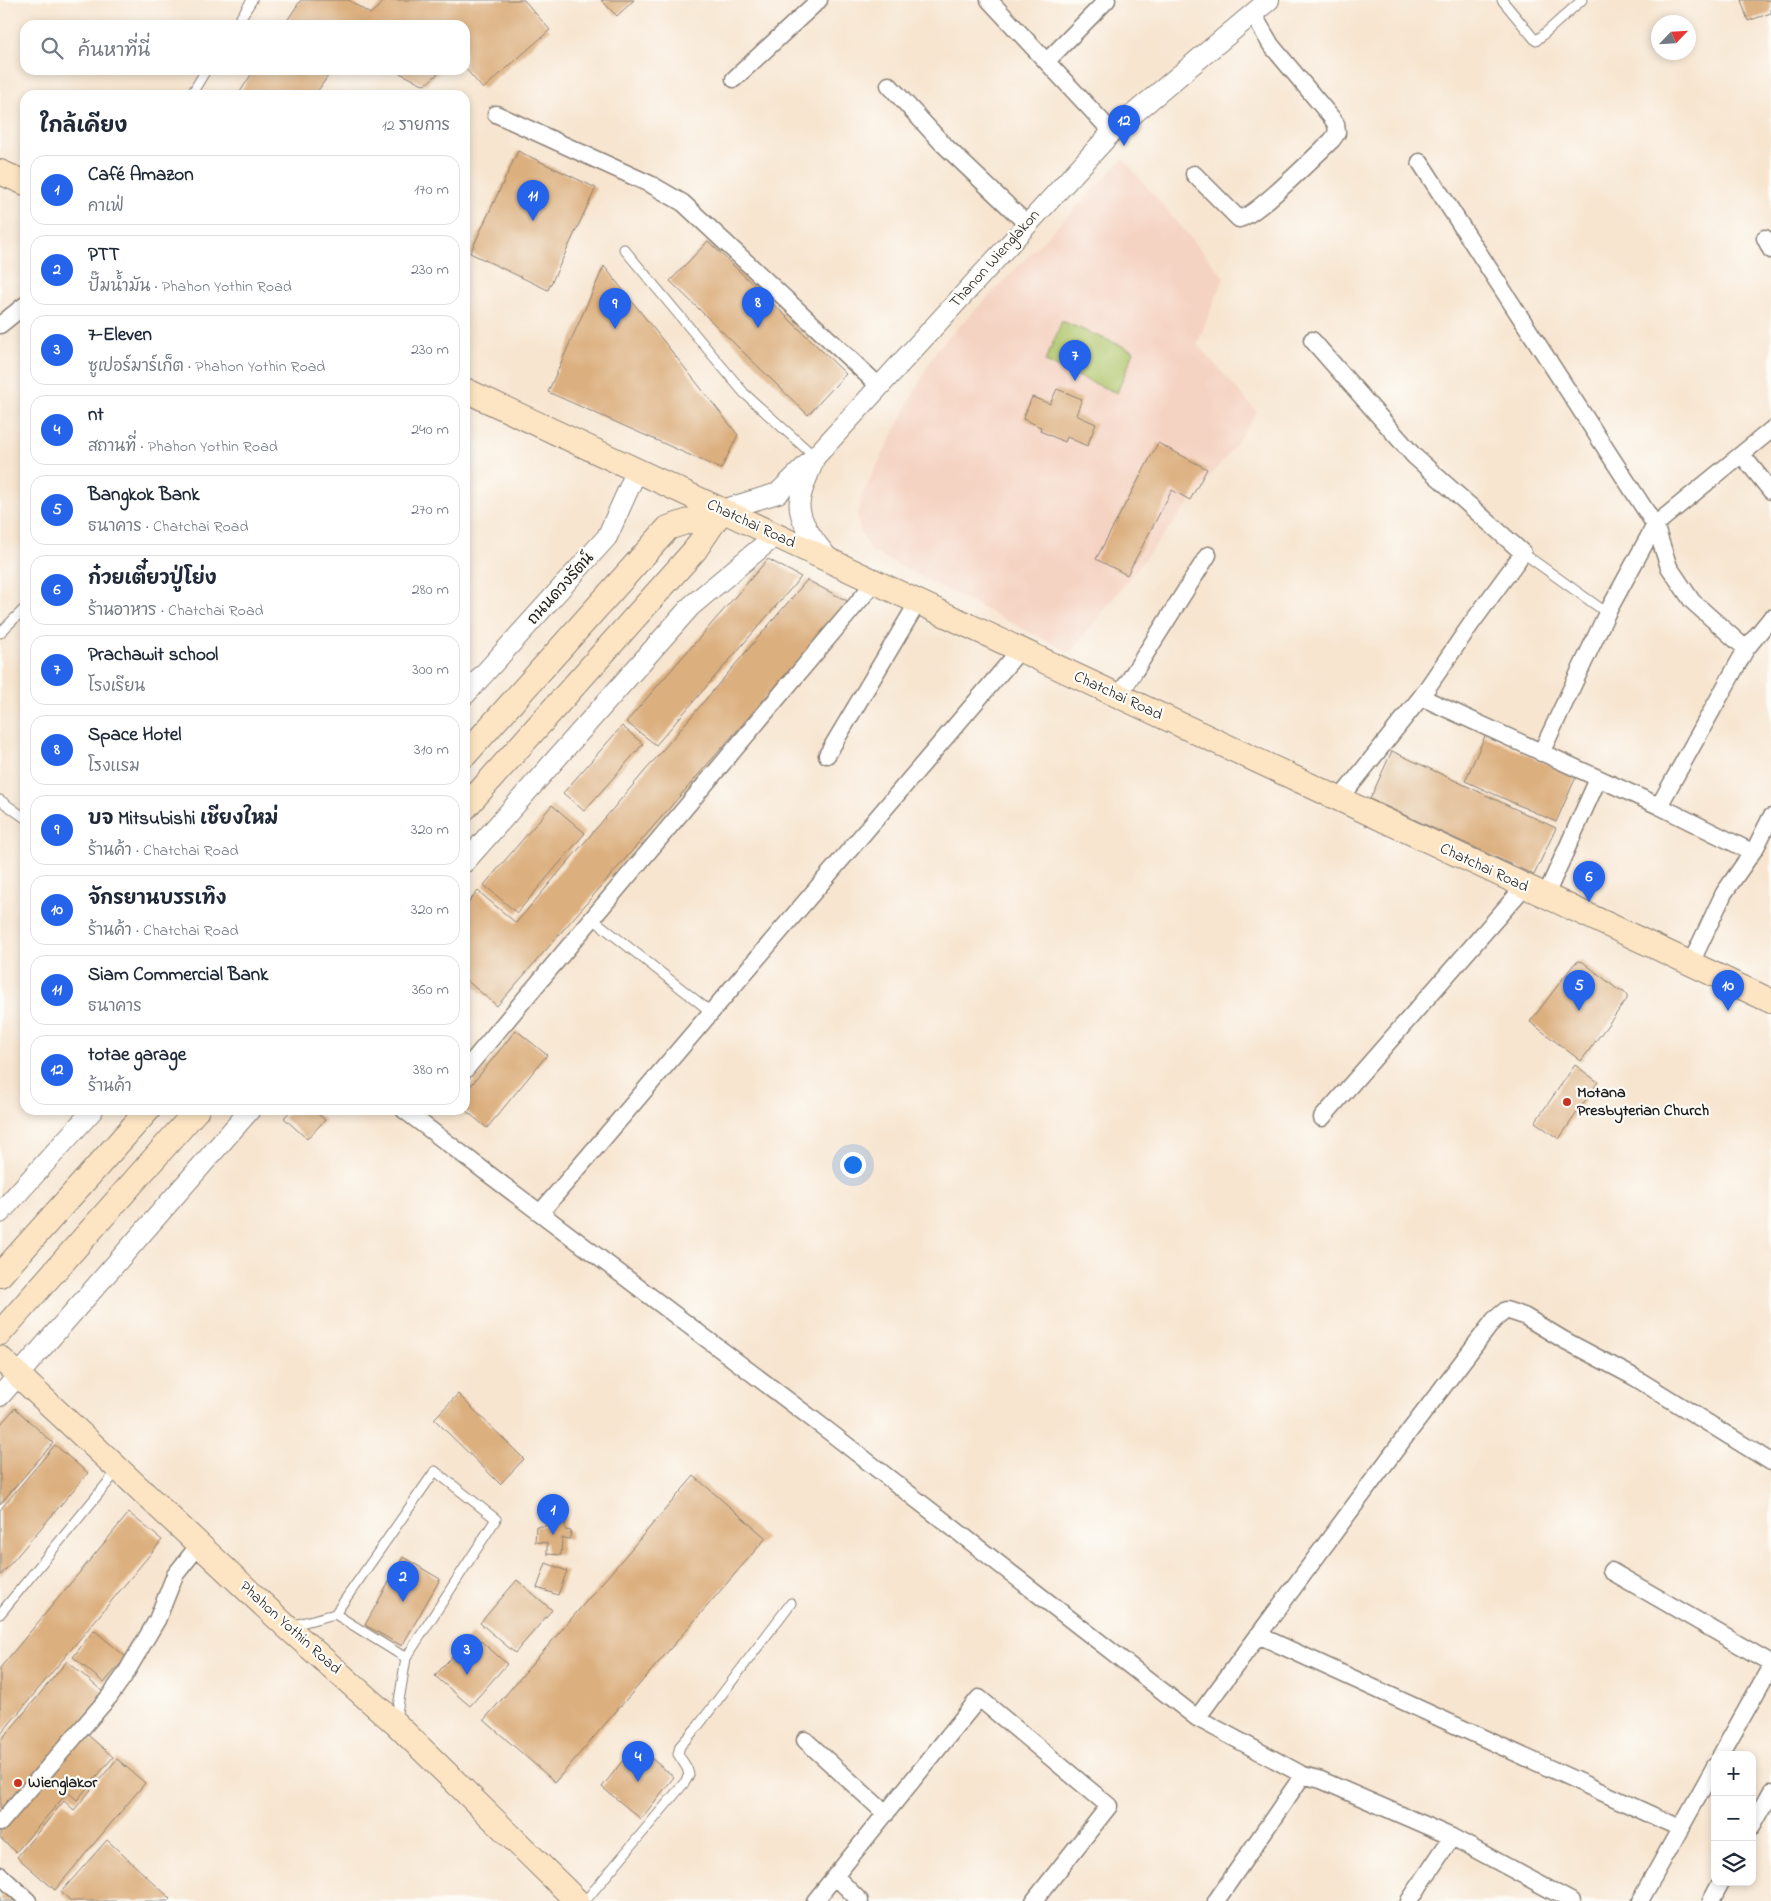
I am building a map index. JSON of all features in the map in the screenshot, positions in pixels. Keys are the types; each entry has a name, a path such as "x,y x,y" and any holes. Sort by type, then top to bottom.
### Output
{"main road":[{"path":"0,172 20,181"},
{"name":"Chatchai Road","path":"470,392 1690,965 1771,1001"},
{"path":"470,749 668,528 722,510"},
{"path":"470,802 696,550 722,510"},
{"path":"0,1275 144,1115"},
{"path":"0,1333 193,1115"},
{"name":"Phahon Yothin Road","path":"0,1358 287,1627 395,1722 573,1899"}],"street":[{"path":"734,79 819,0"},
{"path":"990,0 1112,132"},
{"path":"1047,60 1108,0"},
{"name":"Thanon Wienglakon","path":"722,510 778,493 814,457 1112,132 1270,0"},
{"path":"1194,174 1230,210 1239,218 1243,218 1287,182 1337,133 1336,124 1271,45 1253,14"},
{"path":"889,84 942,143 1026,224"},
{"path":"496,114 652,185 683,203 879,386"},
{"path":"1420,162 1656,525 1669,567 1692,601 1746,650"},
{"path":"0,325 20,309"},
{"path":"1312,340 1414,456 1523,553 1421,697 1339,800"},
{"path":"1541,753 1607,613 1656,525 1771,430"},
{"path":"1742,455 1771,491"},
{"path":"814,457 799,501 803,522 814,542 830,561"},
{"name":"ถนนดวงรัตน์","path":"470,689 607,537 637,470"},
{"path":"470,856 691,606 776,536"},
{"path":"1118,696 1208,555"},
{"path":"470,1064 875,582"},
{"path":"827,755 918,602"},
{"path":"1659,806 1746,650 1771,618"},
{"path":"540,1213 1020,650"},
{"path":"1421,697 1659,806 1752,852"},
{"path":"1545,897 1598,778"},
{"path":"1690,965 1724,893 1752,852 1771,818"},
{"path":"1322,1118 1524,887"},
{"path":"0,1213 88,1115"},
{"path":"0,1396 246,1115"},
{"path":"426,1116 540,1213 831,1432 1197,1718 1303,1774 1452,1837 1571,1901"},
{"path":"1197,1718 1405,1437 1494,1320 1506,1310 1524,1316 1564,1340 1634,1377 1771,1462"},
{"path":"0,1824 124,1676 158,1620 175,1575 199,1545"},
{"path":"1611,1571 1771,1664 1723,1751"},
{"path":"1258,1635 1680,1828"},
{"path":"815,1901 979,1698 1108,1806 1034,1901"},
{"path":"805,1740 886,1814"},
{"path":"1640,1901 1711,1773"},
{"path":"1216,1901 1303,1774"},
{"path":"1756,1820 1771,1794"},
{"path":"1409,1901 1452,1837"},
{"path":"0,1875 28,1901"},
{"path":"835,1876 860,1901"},
{"path":"1710,1901 1719,1886"}],"lane":[{"path":"239,20 252,0"},
{"path":"1502,0 1536,41 1582,0"},
{"path":"194,90 203,75"},
{"path":"624,249 744,393 814,457"},
{"path":"1523,553 1607,613"},
{"path":"0,633 20,613"},
{"path":"0,800 20,814"},
{"path":"593,918 712,1012"},
{"path":"0,1614 118,1470"},
{"path":"287,1627 335,1614 435,1471 496,1519 406,1658 395,1722"},
{"path":"573,1899 685,1782 689,1775 678,1754 680,1746 698,1726 791,1603"},
{"path":"335,1614 406,1658"}],"shaded area":[{"path":"1123,159 1224,277 1197,344 1257,412 1236,444 1070,653 871,551 860,530 857,513 865,489 936,350"}],"green space":[{"path":"1062,321 1134,351 1117,393 1045,362"}],"building":[{"path":"301,0 349,0 370,14 386,0 524,0 550,30 483,89 470,74 470,20 287,20"},
{"path":"601,0 634,0 617,16"},
{"path":"1741,0 1771,0 1771,13 1748,21"},
{"path":"251,75 329,75 318,90 241,90"},
{"path":"404,75 436,75 425,85"},
{"path":"518,151 596,188 548,290 470,253"},
{"path":"708,241 846,374 808,415 670,281"},
{"path":"604,266 738,435 721,469 548,392"},
{"path":"1057,389 1082,399 1076,415 1096,424 1087,446 1067,437 1065,442 1040,431 1041,427 1023,419 1032,397 1050,404"},
{"path":"1158,443 1207,469 1190,500 1172,490 1127,575 1096,559"},
{"path":"768,559 801,577 656,745 626,722"},
{"path":"807,580 849,602 497,1006 470,983 470,900 478,891 516,923"},
{"path":"622,726 643,744 584,811 563,793"},
{"path":"1485,736 1576,777 1556,822 1465,781"},
{"path":"1392,751 1556,828 1534,875 1370,799"},
{"path":"552,805 585,833 517,913 484,885"},
{"path":"1579,961 1583,962 1617,989 1624,991 1627,995 1627,999 1581,1061 1530,1022 1574,964"},
{"path":"516,1030 547,1055 487,1128 470,1114 470,1087"},
{"name":"Motana Presbyterian Church","path":"1575,1065 1598,1082 1559,1139 1535,1122"},
{"path":"287,1115 319,1115 325,1120 307,1139 284,1118"},
{"path":"458,1394 524,1459 500,1484 434,1419"},
{"path":"15,1408 53,1443 0,1504 0,1425"},
{"path":"55,1445 88,1473 0,1576 0,1510"},
{"path":"694,1476 766,1538 555,1782 484,1720"},
{"path":"129,1513 162,1540 0,1735 0,1668"},
{"path":"547,1515 566,1516 565,1530 571,1531 570,1539 562,1538 561,1555 547,1554 547,1543 535,1542 536,1526 546,1526"},
{"path":"403,1557 440,1579 402,1646 365,1625"},
{"path":"546,1563 567,1571 558,1595 537,1588"},
{"path":"517,1580 552,1610 515,1653 480,1623"},
{"path":"94,1630 126,1657 104,1683 73,1657"},
{"path":"472,1633 507,1664 470,1706 435,1676"},
{"name":"Wienglakor","path":"67,1661 109,1697 81,1729 113,1757 77,1800 68,1792 16,1852 0,1838 0,1742"},
{"path":"635,1745 674,1777 641,1819 602,1787"},
{"path":"117,1759 145,1783 55,1890 17,1857 64,1801 74,1810"},
{"path":"107,1840 171,1899 168,1901 71,1901 61,1892"},
{"path":"0,1887 15,1901 0,1901"}],"place":[{"name":"totae garage","path":"1124,146"},
{"name":"Siam Commercial Bank","path":"533,221"},
{"name":"Space Hotel","path":"758,328"},
{"name":"บจ Mitsubishi เชียงใหม่","path":"615,329"},
{"name":"Prachawit school","path":"1075,381"},
{"name":"ก๋วยเตี๋ยวปู่โย่ง","path":"1589,902"},
{"name":"Bangkok Bank","path":"1579,1011"},
{"name":"จักรยานบรรเทิง","path":"1728,1011"},
{"name":"Motana Presbyterian Church","path":"1567,1102"},
{"name":"Café Amazon","path":"553,1535"},
{"name":"PTT","path":"403,1602"},
{"name":"7-Eleven","path":"467,1675"},
{"name":"nt","path":"638,1782"},
{"name":"Wienglakor","path":"18,1783"}]}
